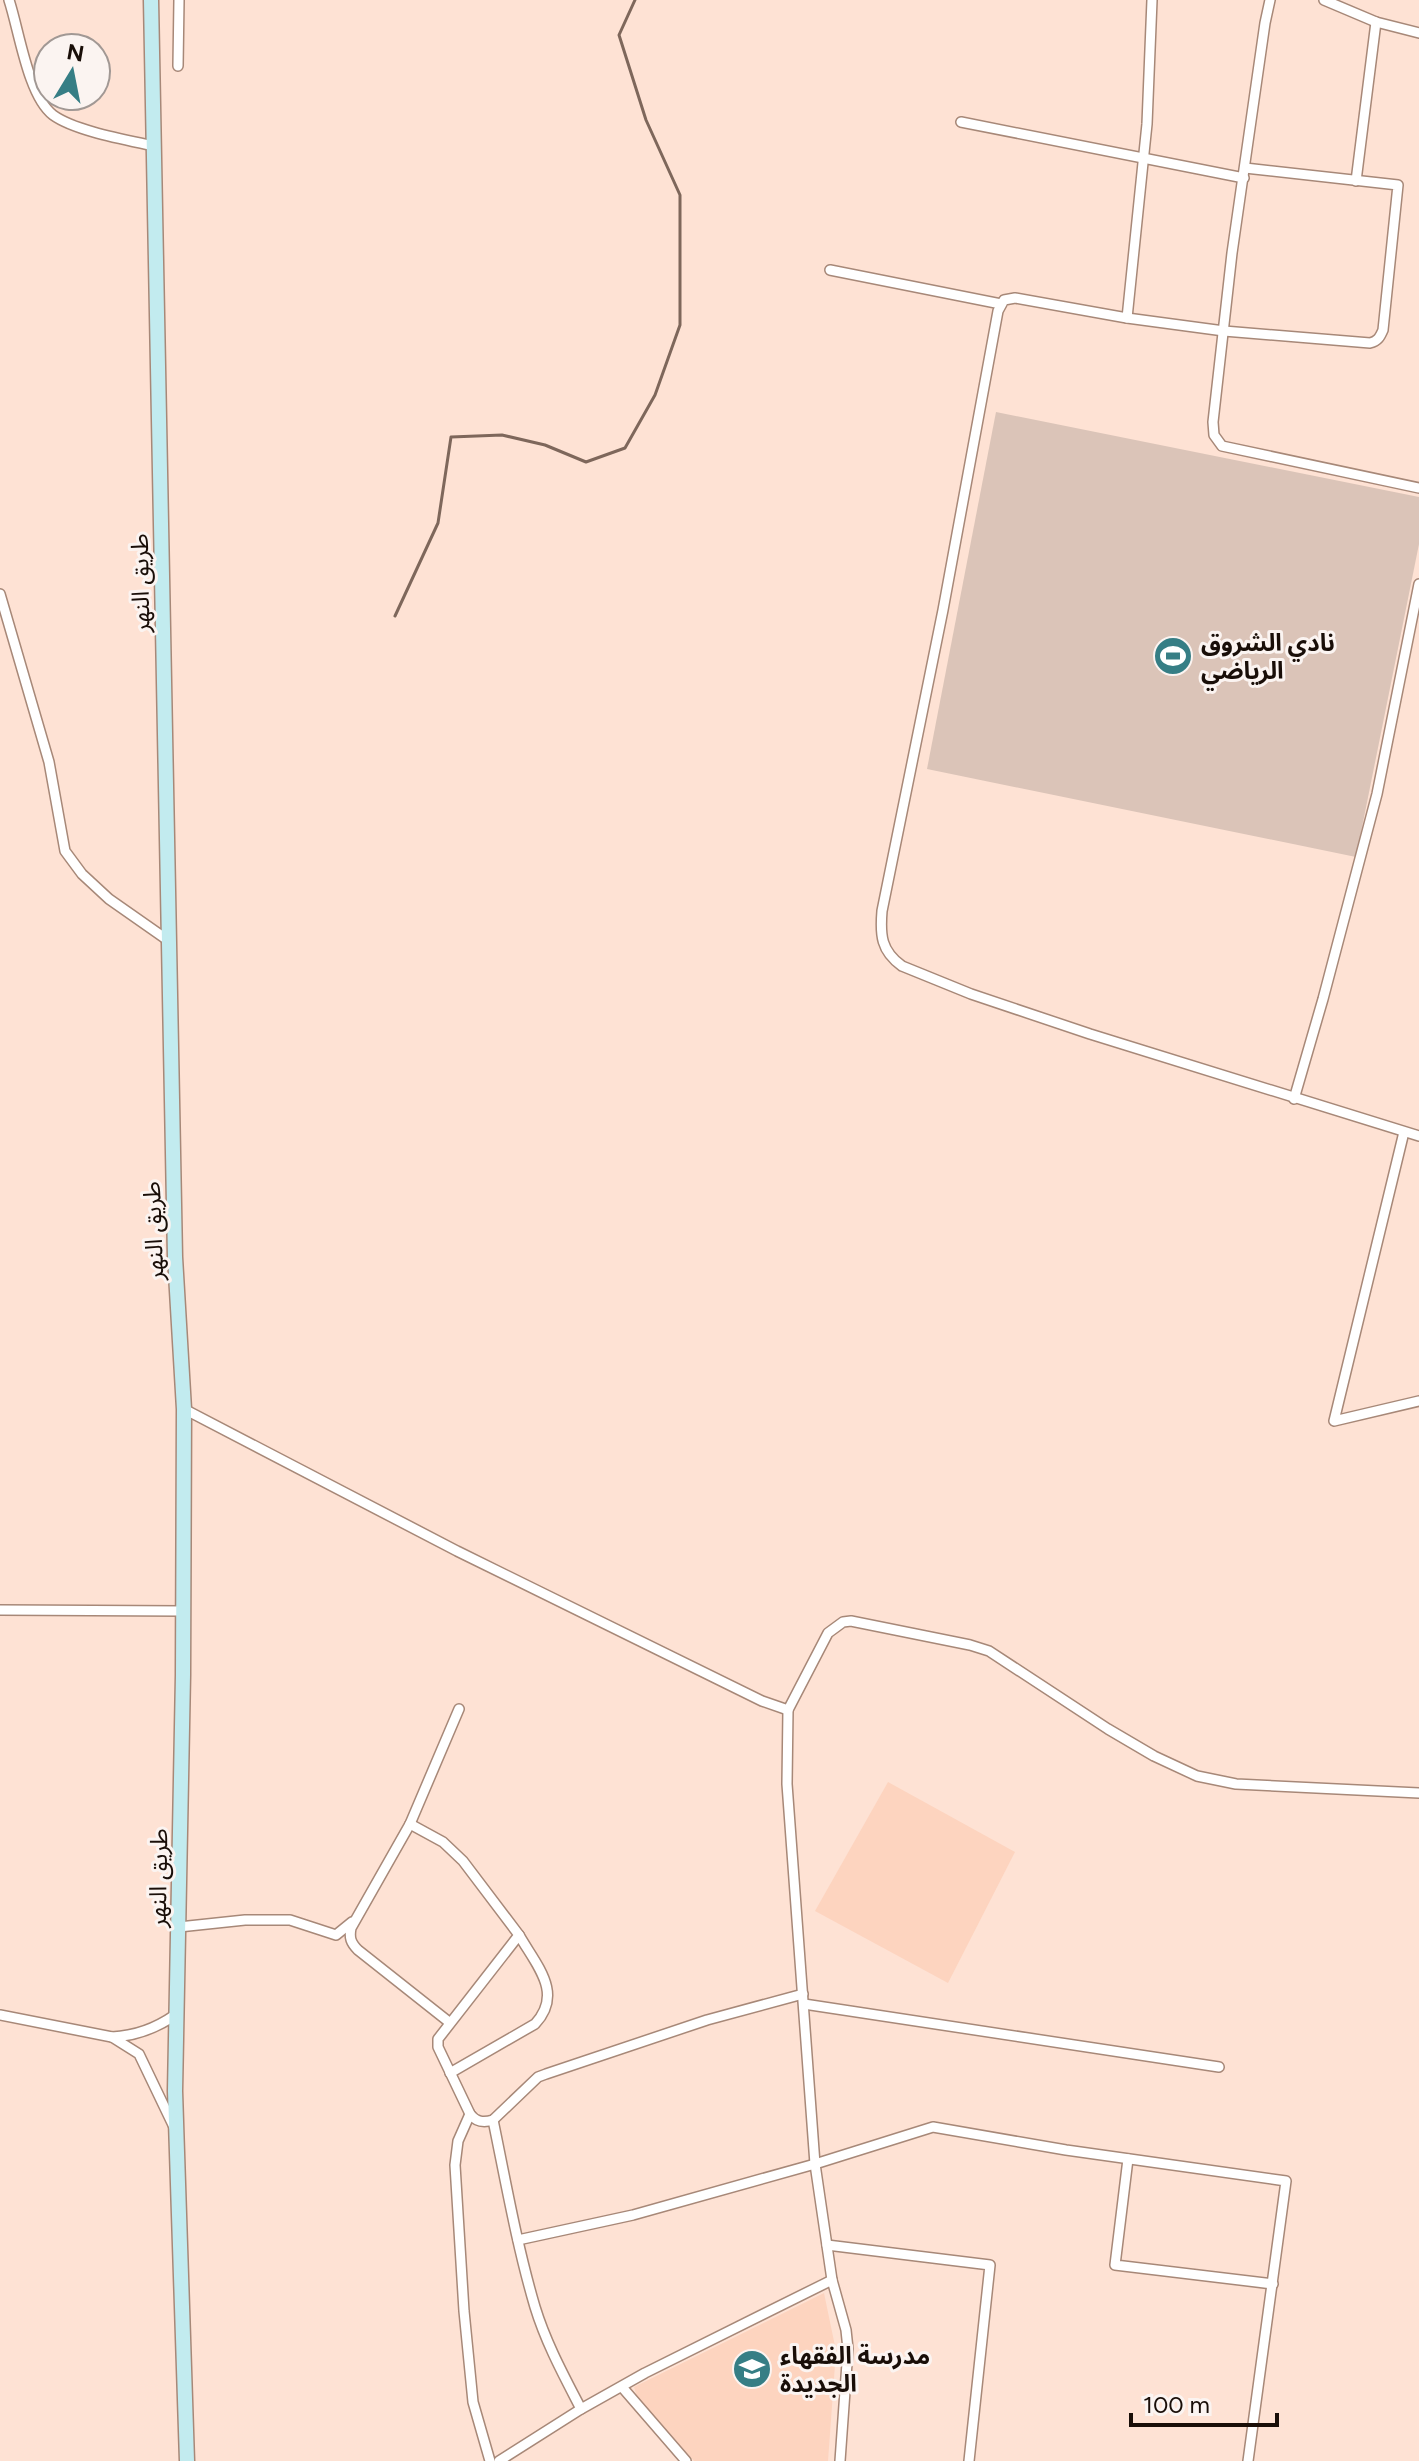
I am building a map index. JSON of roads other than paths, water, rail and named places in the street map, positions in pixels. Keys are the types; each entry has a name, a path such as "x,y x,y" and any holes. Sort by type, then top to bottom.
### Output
{"main road":[{"name":"طريق النهر","path":"151,0 175,1257 184,1409 179,1927 175,2015 187,2461"}],"street":[{"path":"9,0 27,69 45,107 54,115 104,135 154,146"},
{"path":"178,66 179,0"},
{"path":"1127,318 1143,158 1152,0"},
{"path":"1270,0 1232,253 1214,435 1222,446 1419,488"},
{"path":"1324,0 1376,22 1419,33"},
{"path":"1356,181 1376,22"},
{"path":"961,122 1143,158 1244,173 1398,185 1383,330 1376,342 1224,331 1015,298 1004,300 1001,304 882,911 882,940 892,959 902,966 971,994 1294,1099 1419,1136"},
{"path":"830,270 1001,304"},
{"path":"1294,1099 1377,794 1419,584"},
{"path":"1,597 49,762 65,851 82,874 109,899 169,941"},
{"path":"1404,1132 1334,1421 1419,1401"},
{"path":"184,1409 457,1551 762,1701 788,1710"},
{"path":"0,1610 183,1611"},
{"path":"840,2461 848,2349 832,2280 815,2164 787,1784 788,1710 828,1633 843,1622 851,1621 989,1651 1108,1729 1197,1776 1236,1784 1419,1793"},
{"path":"449,2022 353,1944 349,1934 410,1824 459,1709"},
{"path":"410,1824 443,1842 463,1861 519,1935 547,1985 547,2007 535,2024 450,2073"},
{"path":"179,1927 245,1920 290,1920 336,1935 356,1920"},
{"path":"519,1935 438,2039 438,2047 470,2114 480,2122 493,2120 538,2077 707,2020 803,1999 1219,2067"},
{"path":"0,2015 112,2037 146,2032 175,2015"},
{"path":"112,2037 133,2049 144,2061 177,2135"},
{"path":"470,2114 458,2141 455,2165 473,2402 490,2461"},
{"path":"493,2120 518,2240 541,2322 555,2359 581,2409"},
{"path":"518,2240 633,2215 933,2127 1286,2181 1248,2461"},
{"path":"1128,2159 1115,2265 1273,2284"},
{"path":"827,2245 990,2265 969,2461"},
{"path":"499,2461 645,2373 832,2280"},
{"path":"622,2387 686,2461"}],"waterway":[{"path":"395,616 438,523 451,437 502,435 545,445 586,462 625,448 655,395 680,325 680,195 646,120 619,35 635,0"}],"place":[{"name":"نادي الشروق الرياضي","path":"1173,656"},
{"name":"مدرسة الفقهاء الجديدة","path":"752,2369"}]}
